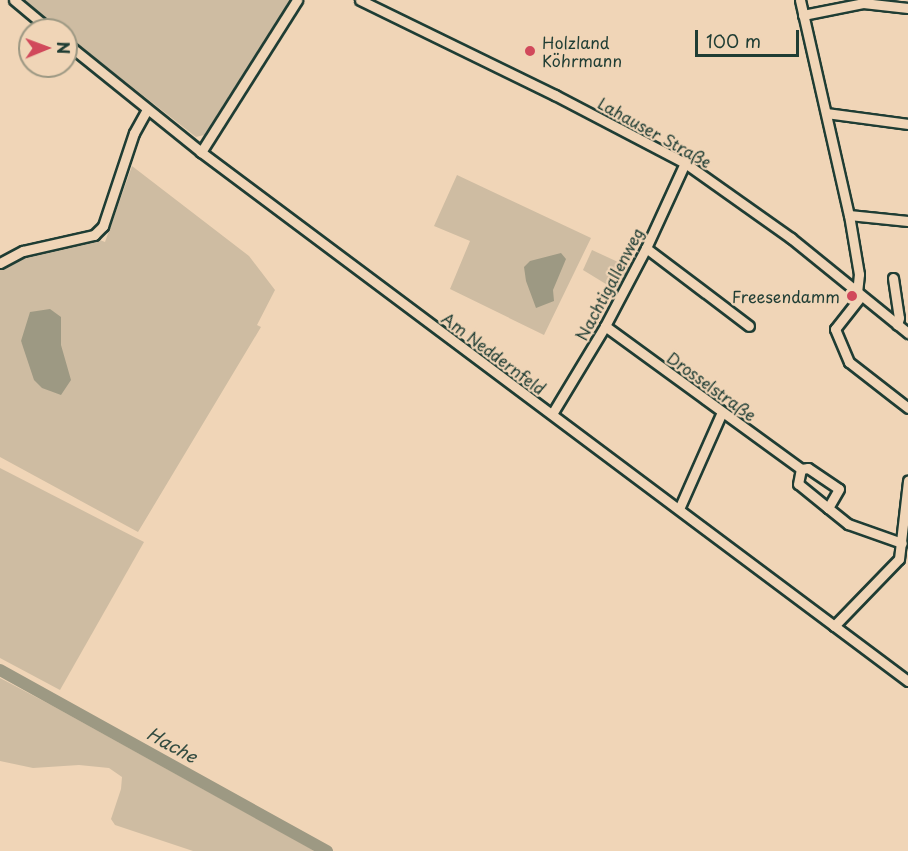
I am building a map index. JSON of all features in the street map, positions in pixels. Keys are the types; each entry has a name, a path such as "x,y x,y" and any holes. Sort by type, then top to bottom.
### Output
{"street":[{"path":"14,0 36,18"},
{"path":"201,152 297,0"},
{"name":"Lahauser Straße","path":"360,0 566,100 685,163 791,238 908,333"},
{"path":"800,0 849,215 859,274 859,295 835,329 849,362 908,408"},
{"path":"803,15 856,4 903,5"},
{"name":"Am Neddernfeld","path":"78,53 201,152 908,681"},
{"path":"0,263 23,251 94,235 103,226 134,133 147,110"},
{"path":"825,113 908,124"},
{"name":"Nachtigallenweg","path":"552,414 605,326 646,248 685,163"},
{"path":"849,215 908,221"},
{"path":"646,248 749,326"},
{"path":"893,278 899,318 897,325"},
{"name":"Drosselstraße","path":"605,326 801,469 808,468 838,489 828,508"},
{"path":"679,509 723,412"},
{"path":"801,469 798,484 848,524 902,543"},
{"path":"834,626 904,559 902,543 908,481"}],"shaded area":[{"path":"24,0 291,0 204,135 196,137 78,44 78,18 46,18"},
{"path":"132,166 249,256 275,290 257,325 261,327 138,532 0,457 0,270 14,258 97,239 105,242","holes":["61,317 61,345 27,355 21,341"]},
{"path":"457,175 591,238 544,335 450,289 470,241 434,226"},
{"path":"592,250 631,268 619,292 583,270"},
{"path":"561,253 566,259 553,290 554,301 536,308 526,281 524,267 530,261"},
{"path":"50,309 61,317 61,345 71,380 61,395 42,388 34,380 21,341 30,312"},
{"path":"0,468 144,542 60,690 0,658"},
{"path":"0,678 315,851 193,851 115,825 111,819 121,789 122,777 109,768 79,765 33,768 0,761"}],"waterway":[{"name":"Hache","path":"0,670 327,851"}],"place":[{"name":"Holzland Köhrmann","path":"530,51"},
{"name":"Freesendamm","path":"852,296"}]}
